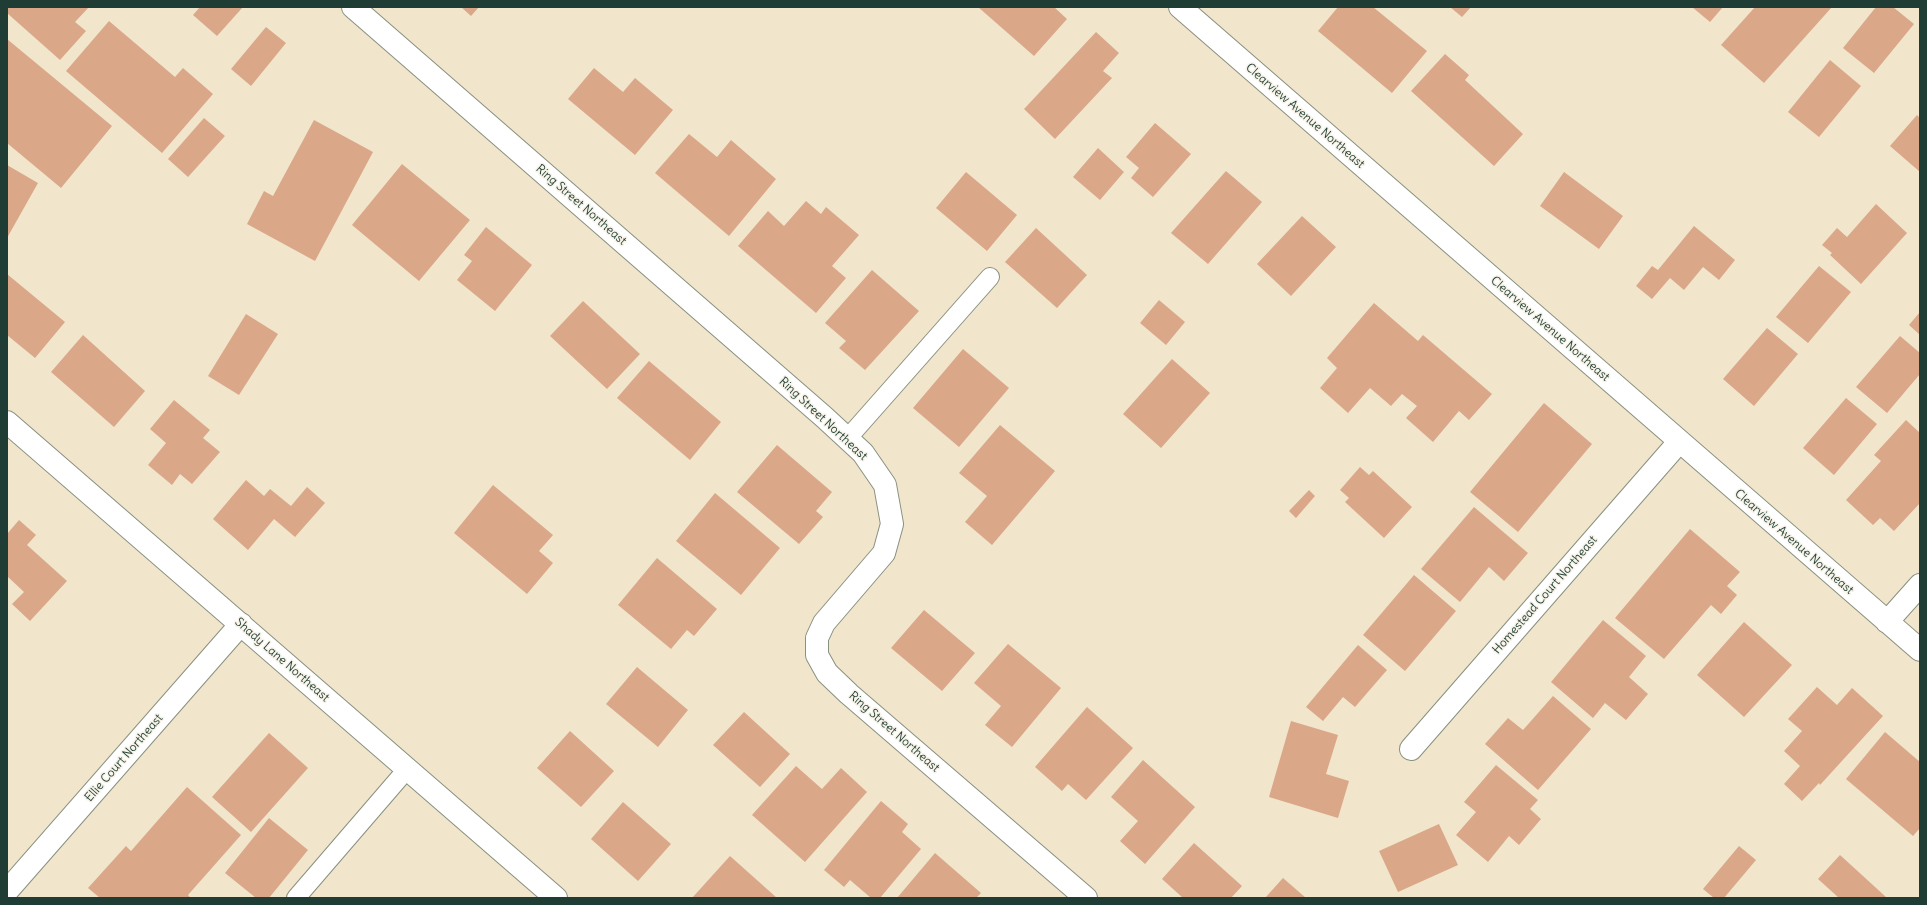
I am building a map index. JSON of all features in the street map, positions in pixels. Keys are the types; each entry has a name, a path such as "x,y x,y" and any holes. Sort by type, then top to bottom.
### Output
{"street":[{"name":"Ring Street Northeast","path":"353,7 824,417 863,453 885,485 892,524 884,553 824,623 817,638 817,655 828,673 849,694 1086,898"},
{"name":"Clearview Avenue Northeast","path":"1180,7 1920,650"},
{"name":"Shady Lane Northeast","path":"7,422 408,768 556,898"},
{"name":"Homestead Court Northeast","path":"1411,749 1679,442"},
{"path":"1887,622 1920,585"},
{"name":"Ellie Court Northeast","path":"7,891 241,624"}],"lane":[{"path":"847,439 990,277"},
{"path":"296,898 408,768"}],"building":[{"path":"7,7 89,7 75,22 86,31 60,60 7,13"},
{"path":"200,7 243,7 217,36 193,15"},
{"path":"461,7 479,7 471,16"},
{"path":"978,7 1054,7 1067,19 1034,56"},
{"path":"1338,7 1373,7 1427,51 1392,93 1318,31"},
{"path":"1450,7 1471,7 1462,17"},
{"path":"1692,7 1723,7 1710,22"},
{"path":"1755,7 1832,7 1764,83 1721,45"},
{"path":"1876,7 1893,7 1914,24 1874,73 1843,48"},
{"path":"109,21 175,77 183,68 213,94 162,153 66,71"},
{"path":"266,27 286,43 251,86 231,69"},
{"path":"1096,32 1119,53 1103,71 1112,78 1055,139 1024,109"},
{"path":"7,39 112,126 61,188 7,143"},
{"path":"1445,54 1469,75 1465,80 1523,134 1494,166 1411,91"},
{"path":"1830,60 1861,86 1819,137 1788,112"},
{"path":"594,68 623,92 635,78 673,110 635,155 568,99"},
{"path":"1917,115 1920,118 1920,172 1890,146"},
{"path":"204,118 225,136 188,177 168,159"},
{"path":"314,120 373,152 315,261 247,224 264,191 273,196"},
{"path":"1155,123 1191,154 1153,197 1131,178 1139,168 1126,157"},
{"path":"689,134 717,157 731,140 776,179 729,236 655,173"},
{"path":"1098,148 1124,172 1100,200 1073,177"},
{"path":"402,164 470,220 419,281 352,225"},
{"path":"7,165 38,183 7,238"},
{"path":"1226,171 1262,202 1208,264 1171,233"},
{"path":"966,172 1017,215 987,251 936,208"},
{"path":"1564,172 1623,216 1599,249 1540,206"},
{"path":"806,201 821,214 826,207 859,235 832,266 846,278 816,313 738,246 768,211 784,226"},
{"path":"1876,204 1907,233 1861,284 1830,255 1832,253 1822,245 1837,228 1847,237"},
{"path":"1302,216 1336,247 1291,296 1257,264"},
{"path":"1694,226 1735,260 1719,280 1703,267 1684,290 1670,278 1652,299 1636,286 1652,266 1658,270"},
{"path":"486,227 532,265 495,311 457,280 472,261 464,255"},
{"path":"1036,228 1087,275 1057,308 1005,262"},
{"path":"1819,266 1851,292 1808,343 1776,317"},
{"path":"872,270 919,311 865,370 839,348 846,341 825,323"},
{"path":"7,274 65,322 35,358 7,335"},
{"path":"1159,300 1185,322 1166,345 1140,323"},
{"path":"583,301 640,354 607,389 550,336"},
{"path":"1374,303 1418,341 1423,335 1492,394 1469,420 1459,411 1433,442 1406,418 1417,406 1402,394 1391,406 1370,388 1348,413 1320,388 1337,368 1327,358"},
{"path":"1920,312 1920,335 1909,325"},
{"path":"246,314 278,334 239,395 208,376"},
{"path":"1767,328 1798,354 1754,406 1723,379"},
{"path":"83,335 145,391 114,427 51,372"},
{"path":"1900,336 1920,353 1920,374 1887,413 1856,387"},
{"path":"963,349 1009,388 959,447 913,408"},
{"path":"1172,359 1210,393 1161,448 1123,414"},
{"path":"649,361 721,422 690,460 617,398"},
{"path":"1846,398 1877,424 1834,475 1803,448"},
{"path":"174,400 210,430 203,438 220,452 192,484 180,474 172,485 148,465 166,443 150,429"},
{"path":"1544,403 1592,444 1518,532 1470,492"},
{"path":"1906,420 1920,433 1920,503 1894,531 1880,518 1873,525 1846,500 1881,461 1874,455"},
{"path":"1000,425 1055,471 992,545 965,522 987,496 959,473"},
{"path":"777,445 832,492 816,511 823,517 799,544 737,492"},
{"path":"1360,467 1369,475 1373,471 1412,507 1384,538 1345,502 1349,498 1340,490"},
{"path":"246,480 264,496 270,489 291,506 307,487 325,503 295,537 274,519 248,550 213,519"},
{"path":"493,485 553,535 539,551 553,563 527,594 454,533"},
{"path":"1309,490 1315,496 1296,518 1289,511"},
{"path":"715,493 780,548 741,595 676,541"},
{"path":"1474,507 1528,553 1504,581 1489,567 1460,602 1421,569"},
{"path":"19,520 36,535 27,545 67,581 30,621 12,604 24,592 8,577 7,578 7,534"},
{"path":"1690,529 1740,572 1727,586 1737,595 1721,614 1711,605 1664,659 1615,618"},
{"path":"657,558 717,609 694,636 687,630 671,649 618,605"},
{"path":"1414,575 1456,611 1405,671 1363,635"},
{"path":"924,610 975,653 942,691 891,648"},
{"path":"1603,620 1646,656 1629,677 1648,694 1626,720 1605,703 1593,718 1551,682"},
{"path":"1744,622 1792,665 1744,717 1697,675"},
{"path":"1008,644 1061,688 1012,747 985,725 1001,706 974,683"},
{"path":"1358,645 1387,670 1355,707 1343,697 1323,721 1306,707"},
{"path":"637,667 688,710 658,747 606,704"},
{"path":"1817,687 1837,705 1852,688 1883,716 1820,785 1819,783 1802,801 1784,784 1800,766 1784,751 1802,731 1788,719"},
{"path":"1553,696 1591,729 1538,790 1485,744 1508,718 1523,730"},
{"path":"1087,707 1133,748 1086,800 1068,784 1062,791 1035,767"},
{"path":"744,712 790,754 760,787 713,745"},
{"path":"1291,721 1338,735 1326,774 1349,781 1338,818 1269,797"},
{"path":"570,731 614,771 581,807 537,768"},
{"path":"1885,732 1920,762 1920,828 1913,836 1846,779"},
{"path":"269,733 308,768 251,832 212,797"},
{"path":"1143,760 1195,807 1145,864 1120,841 1138,821 1111,797"},
{"path":"1496,765 1538,800 1530,809 1541,819 1519,845 1509,836 1488,862 1456,835 1476,812 1464,802"},
{"path":"796,766 822,789 841,768 867,792 805,862 752,815"},
{"path":"187,787 241,835 188,895 191,898 100,898 88,888 126,846 131,851"},
{"path":"881,801 908,824 902,832 921,849 880,898 871,898 850,880 844,887 824,870"},
{"path":"623,802 671,844 638,881 591,839"},
{"path":"269,818 308,850 269,898 256,898 225,873"},
{"path":"1439,824 1458,865 1398,892 1379,851"},
{"path":"1194,843 1242,886 1231,898 1183,898 1162,879"},
{"path":"1739,846 1756,860 1724,898 1714,898 1703,889"},
{"path":"935,853 981,893 976,898 897,898"},
{"path":"1840,855 1886,897 1839,898 1818,879"},
{"path":"730,856 777,898 692,898"},
{"path":"1283,878 1306,898 1265,898"}]}
